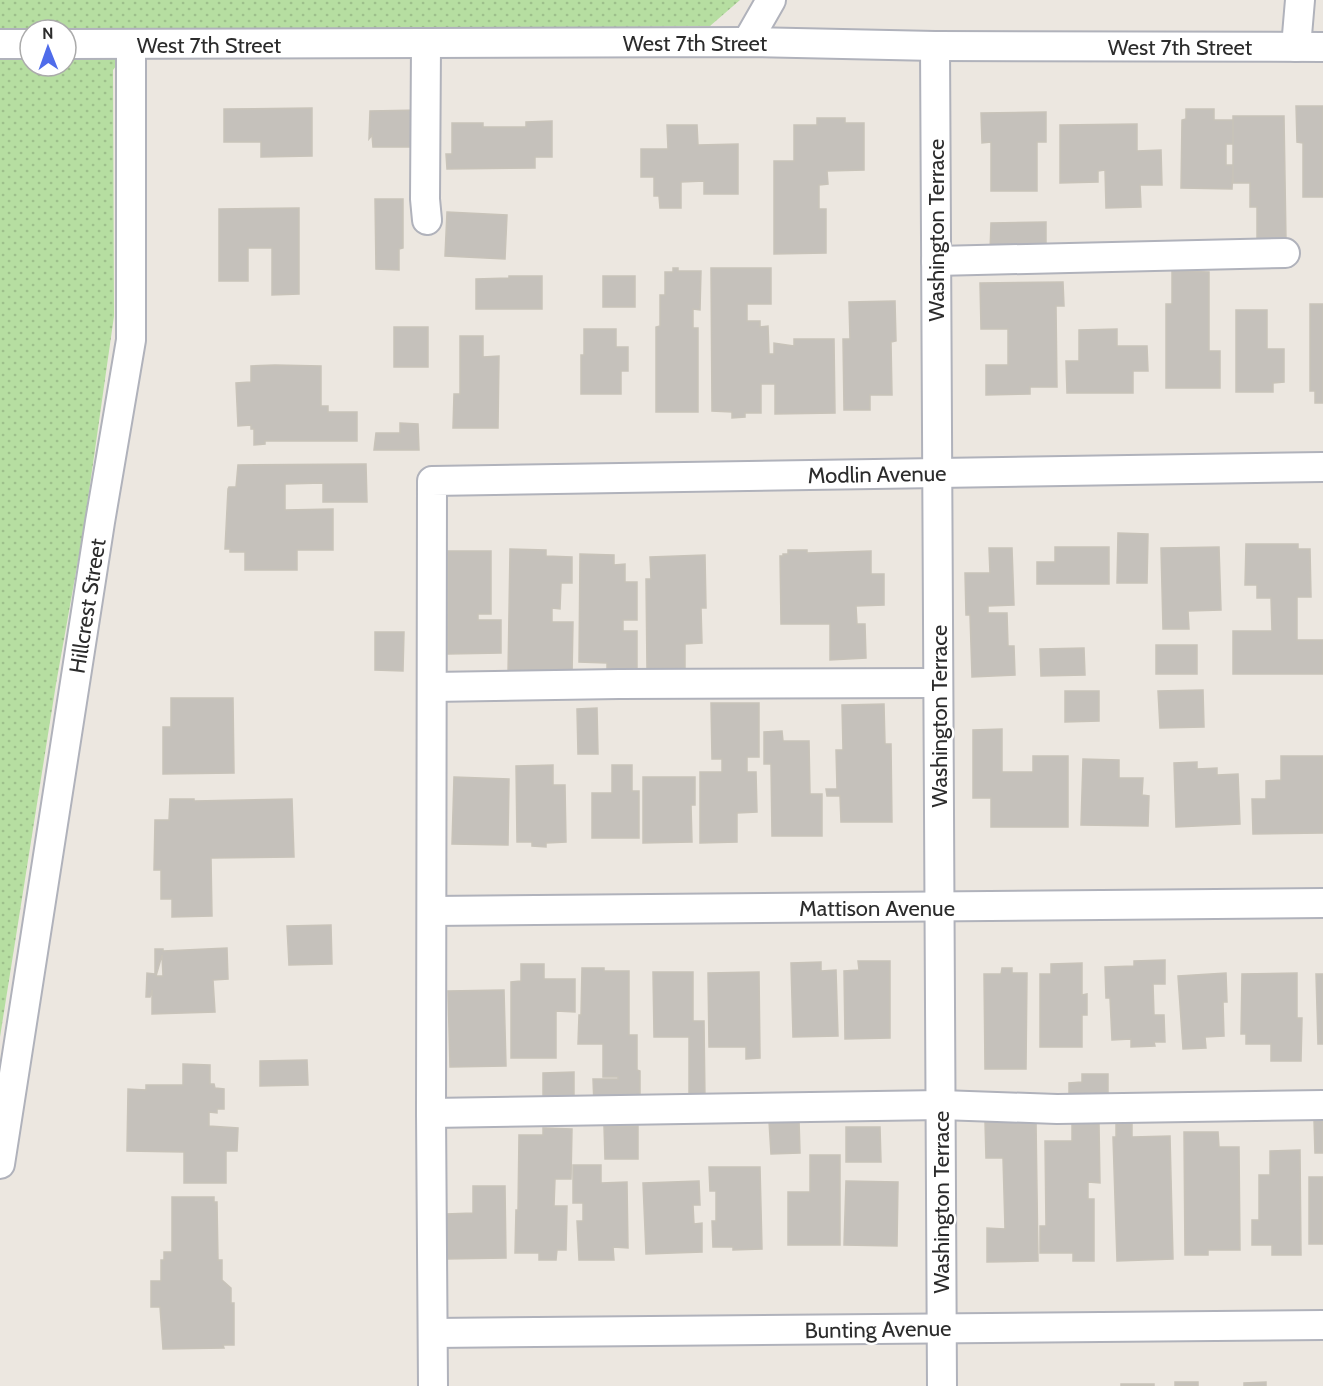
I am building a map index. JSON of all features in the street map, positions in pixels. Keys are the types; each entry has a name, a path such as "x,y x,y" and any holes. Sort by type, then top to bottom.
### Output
{"street":[{"path":"747,42 771,0"},
{"path":"1300,0 1310,47"},
{"name":"West 7th Street","path":"78,44 426,45 747,42 935,46 1310,47"},
{"path":"0,44 18,44"},
{"name":"Hillcrest Street","path":"0,1164 96,546 131,339 131,44"},
{"path":"426,45 425,199 427,220"},
{"name":"Washington Terrace","path":"935,46 942,1386"},
{"path":"936,261 1285,253"},
{"name":"Modlin Avenue","path":"432,687 432,481 1323,467"},
{"path":"433,1386 430,1113 432,687 938,683"},
{"name":"Mattison Avenue","path":"432,911 1323,903"},
{"path":"430,1113 941,1105 1057,1109 1323,1105"},
{"name":"Bunting Avenue","path":"433,1333 1323,1325"}],"green space":[{"path":"0,0 740,0 710,26 142,33 113,70 114,316 84,527 56,684 0,1037"}],"building":[{"path":"1296,106 1323,106 1323,197 1303,197 1303,143 1297,142"},
{"path":"312,108 312,156 261,157 261,142 224,142 224,109"},
{"path":"1186,109 1214,109 1214,120 1233,120 1233,144 1226,144 1226,165 1233,165 1232,189 1181,188 1182,120 1186,119"},
{"path":"420,110 421,147 373,147 372,135 369,139 370,111"},
{"path":"1046,112 1046,142 1037,142 1037,191 991,191 991,142 982,143 981,113"},
{"path":"1233,116 1284,116 1286,240 1257,240 1257,207 1250,207 1250,183 1233,183"},
{"path":"817,118 845,118 845,123 864,123 864,170 827,171 828,184 819,185 819,209 826,209 826,253 774,254 774,161 794,161 794,125 817,125"},
{"path":"552,121 552,157 535,157 535,168 447,169 446,154 452,154 452,123 483,123 483,127 526,127 526,122"},
{"path":"1137,124 1137,151 1161,150 1162,185 1140,185 1141,207 1106,208 1105,170 1098,171 1098,182 1060,183 1060,125"},
{"path":"667,125 697,125 698,145 738,144 738,194 704,194 704,181 681,182 681,208 660,208 659,196 654,196 654,177 641,177 641,149 668,149"},
{"path":"375,199 403,199 403,248 399,249 399,270 376,269"},
{"path":"299,208 299,294 272,295 272,248 248,248 248,281 219,281 219,209"},
{"path":"447,212 507,215 505,259 445,256"},
{"path":"1046,222 1046,253 990,252 991,223"},
{"path":"673,268 678,268 678,271 701,271 700,310 693,309 693,328 698,328 698,412 656,412 656,327 660,326 660,295 665,295 665,272 673,272"},
{"path":"711,268 771,268 771,304 747,304 747,321 760,321 760,327 768,326 769,354 774,354 774,343 794,346 794,339 834,339 835,413 775,414 775,384 761,384 761,413 745,413 745,417 732,418 732,412 712,411"},
{"path":"1172,271 1209,272 1209,351 1220,351 1220,388 1166,388 1166,304 1172,304"},
{"path":"509,276 542,276 542,309 476,309 476,279 509,278"},
{"path":"603,276 635,276 635,307 603,307"},
{"path":"1063,282 1064,306 1056,306 1057,387 1030,387 1030,394 986,395 986,365 1008,365 1008,329 981,329 980,283"},
{"path":"895,301 896,341 891,342 892,395 870,395 870,410 844,410 843,339 850,339 849,302"},
{"path":"1310,304 1323,304 1323,403 1315,403 1315,391 1310,391"},
{"path":"1236,310 1267,310 1267,349 1284,349 1284,382 1273,383 1273,392 1236,392"},
{"path":"394,327 428,327 428,367 394,367"},
{"path":"584,329 616,329 616,347 628,347 628,371 621,371 621,394 581,394"},
{"path":"1117,329 1117,346 1147,346 1148,371 1133,371 1133,393 1067,393 1066,361 1079,361 1079,330"},
{"path":"460,336 483,336 483,357 499,356 498,428 453,428 454,394 460,394"},
{"path":"251,366 321,366 321,406 328,406 328,412 357,412 357,441 265,441 265,444 254,445 254,429 251,429 251,425 238,426 236,383 251,382"},
{"path":"400,423 418,424 419,450 374,450 376,433 400,433"},
{"path":"366,464 367,502 323,502 323,483 285,484 285,510 333,509 333,550 297,550 297,570 245,570 245,552 230,552 230,549 225,549 228,489 236,487 238,465"},
{"path":"1118,533 1148,534 1147,583 1117,583"},
{"path":"1246,544 1298,544 1298,549 1310,549 1311,597 1297,597 1297,640 1323,640 1323,674 1233,674 1233,631 1272,631 1271,598 1257,598 1257,585 1245,585"},
{"path":"1055,547 1109,547 1109,584 1037,584 1037,562 1055,562"},
{"path":"1219,547 1221,610 1188,611 1189,629 1163,629 1161,548"},
{"path":"989,548 1012,548 1014,605 988,606 988,613 1007,613 1008,646 1014,646 1015,675 972,677 970,615 966,615 965,573 990,573"},
{"path":"510,549 546,550 546,556 572,557 572,583 561,583 560,609 552,608 552,622 573,622 572,676 508,675"},
{"path":"788,550 807,550 807,553 871,551 871,574 884,574 884,605 856,606 857,624 865,624 866,658 830,660 830,624 781,624 780,556 788,554"},
{"path":"448,551 491,551 491,614 478,614 478,620 501,620 501,653 448,654"},
{"path":"580,554 614,555 614,565 625,564 625,582 637,582 637,620 623,620 623,631 637,631 637,672 607,671 607,663 579,662"},
{"path":"705,555 706,608 701,608 702,643 685,644 685,669 647,670 646,579 651,579 650,557"},
{"path":"375,632 404,632 403,671 375,670"},
{"path":"1156,645 1197,645 1197,674 1156,674"},
{"path":"1084,648 1085,675 1041,676 1040,649"},
{"path":"1203,690 1204,727 1160,728 1158,691"},
{"path":"1065,691 1099,691 1099,721 1065,722"},
{"path":"171,698 233,698 234,773 163,774 163,727 171,727"},
{"path":"711,703 759,703 759,757 747,757 747,772 756,772 757,812 737,813 737,842 700,843 700,772 722,772 722,759 712,759"},
{"path":"884,704 885,744 891,744 892,822 841,822 840,796 827,796 826,789 837,789 836,750 843,750 842,705"},
{"path":"597,708 598,754 578,754 577,709"},
{"path":"1002,729 1002,772 1033,772 1033,756 1068,756 1068,827 991,827 991,798 973,798 973,730"},
{"path":"782,731 783,741 809,741 810,794 822,794 822,836 772,836 771,764 764,764 764,732"},
{"path":"1281,756 1323,756 1323,833 1253,834 1252,799 1266,799 1266,781 1281,780"},
{"path":"1083,759 1119,760 1119,778 1143,778 1142,795 1149,796 1148,826 1081,825"},
{"path":"1197,762 1197,769 1217,768 1217,775 1238,774 1240,824 1176,827 1174,763"},
{"path":"553,765 553,785 565,785 566,842 546,843 546,847 532,846 532,842 517,842 516,766"},
{"path":"612,765 632,765 632,791 639,791 639,838 592,838 592,793 612,793"},
{"path":"454,777 509,779 508,845 452,844"},
{"path":"643,777 695,777 695,805 691,805 692,842 643,843"},
{"path":"170,799 194,799 194,801 292,799 294,857 211,858 212,916 172,917 172,899 161,899 161,870 154,870 155,820 169,820"},
{"path":"331,925 332,964 289,965 287,926"},
{"path":"227,948 228,979 213,980 215,1012 152,1014 152,990 150,997 146,997 147,973 155,974 155,949 163,949 163,951","holes":["162,955 163,976 156,976"]},
{"path":"1165,960 1165,984 1153,984 1154,1015 1164,1015 1165,1042 1154,1042 1155,1046 1131,1047 1131,1039 1112,1040 1110,998 1106,998 1105,967 1134,966 1134,961"},
{"path":"858,961 890,961 890,1038 845,1039 844,971 859,970"},
{"path":"821,962 821,971 836,970 838,1036 793,1037 791,963"},
{"path":"1082,963 1082,995 1087,994 1087,1015 1082,1015 1082,1047 1040,1047 1040,974 1051,974 1051,964"},
{"path":"521,964 544,964 544,979 575,979 575,1012 556,1011 556,1058 511,1058 511,982 521,981"},
{"path":"582,968 629,971 629,1035 637,1035 640,1104 594,1105 593,1079 618,1079 618,1077 603,1077 603,1044 578,1044"},
{"path":"1002,968 1012,968 1012,973 1027,973 1026,1069 985,1069 984,974 1001,974"},
{"path":"653,972 693,972 693,1021 704,1021 705,1101 689,1102 689,1037 654,1037"},
{"path":"759,972 760,1058 746,1059 746,1047 709,1047 708,973"},
{"path":"1226,973 1227,1002 1223,1002 1224,1036 1205,1037 1206,1048 1183,1049 1178,976"},
{"path":"1297,973 1297,1018 1302,1018 1301,1061 1271,1061 1271,1044 1246,1044 1246,1034 1241,1034 1242,974"},
{"path":"1316,974 1323,974 1323,1044 1318,1044"},
{"path":"504,990 506,1066 450,1067 448,991"},
{"path":"307,1060 308,1085 260,1086 260,1061"},
{"path":"183,1064 210,1065 210,1084 214,1084 215,1088 224,1089 224,1109 217,1109 217,1113 209,1112 209,1126 238,1128 237,1151 226,1151 226,1183 184,1183 184,1152 127,1151 128,1089 146,1090 146,1085 183,1085"},
{"path":"574,1072 574,1101 543,1102 543,1073"},
{"path":"1082,1074 1108,1074 1108,1101 1069,1101 1069,1083 1082,1082"},
{"path":"799,1120 800,1153 771,1154 769,1121"},
{"path":"1314,1120 1323,1120 1323,1153 1315,1153"},
{"path":"1036,1121 1038,1261 987,1262 987,1228 1005,1229 1003,1158 986,1158 985,1122"},
{"path":"1132,1123 1132,1137 1170,1136 1173,1259 1117,1261 1113,1137 1116,1137 1116,1124"},
{"path":"1072,1124 1099,1124 1100,1183 1088,1182 1088,1199 1094,1199 1094,1261 1073,1261 1073,1253 1040,1253 1040,1226 1046,1226 1045,1141 1072,1141"},
{"path":"604,1126 638,1126 638,1159 605,1159"},
{"path":"846,1127 880,1127 881,1162 846,1162"},
{"path":"543,1128 572,1129 571,1179 555,1179 554,1206 567,1206 566,1250 557,1250 556,1260 539,1260 539,1253 515,1253 519,1135 543,1135"},
{"path":"1184,1132 1218,1132 1219,1147 1239,1147 1240,1250 1208,1250 1208,1255 1185,1255"},
{"path":"1300,1150 1301,1255 1272,1255 1272,1245 1252,1245 1252,1220 1259,1220 1259,1175 1270,1175 1270,1151"},
{"path":"810,1155 840,1155 840,1245 788,1245 788,1192 810,1192"},
{"path":"573,1165 601,1165 601,1183 627,1182 628,1248 613,1247 614,1260 579,1260 577,1221 583,1221 583,1203 573,1203"},
{"path":"709,1167 760,1167 762,1249 733,1250 733,1247 713,1247 712,1221 716,1221 716,1191 710,1191"},
{"path":"1309,1177 1323,1177 1323,1244 1309,1244"},
{"path":"699,1181 700,1205 693,1205 694,1224 702,1223 702,1252 646,1254 643,1183"},
{"path":"846,1181 898,1182 897,1246 844,1245"},
{"path":"473,1186 505,1186 506,1258 446,1259 446,1214 473,1213"},
{"path":"172,1197 214,1197 214,1202 217,1202 218,1260 222,1260 222,1280 231,1288 231,1303 234,1303 234,1345 223,1345 224,1348 163,1349 160,1307 151,1307 151,1281 161,1281 161,1260 164,1260 164,1252 172,1252"},
{"path":"1175,1382 1198,1382 1198,1386 1175,1386"},
{"path":"1266,1382 1266,1386 1244,1386 1244,1383"},
{"path":"1121,1384 1154,1384 1154,1386 1121,1386"}]}
